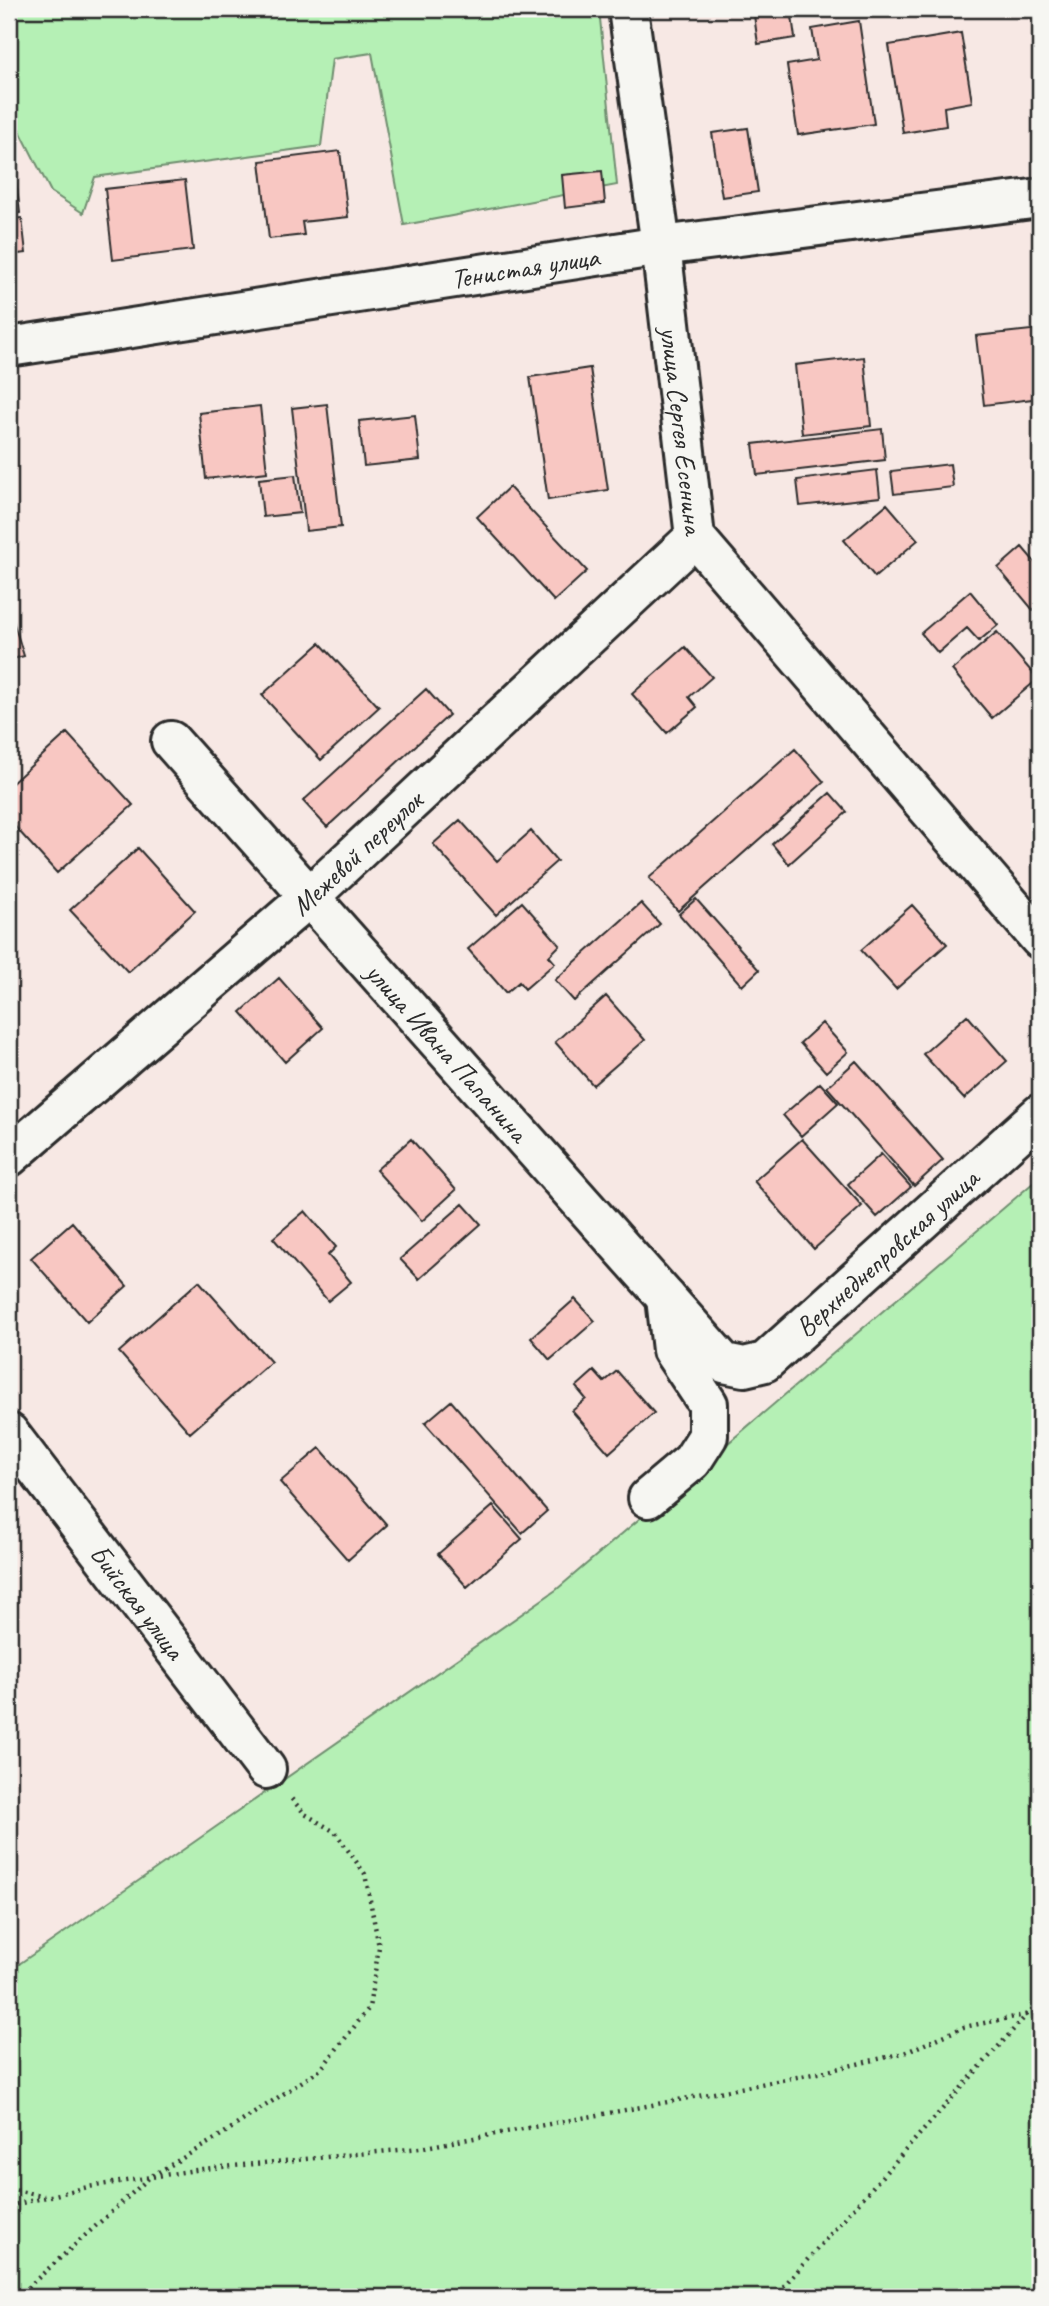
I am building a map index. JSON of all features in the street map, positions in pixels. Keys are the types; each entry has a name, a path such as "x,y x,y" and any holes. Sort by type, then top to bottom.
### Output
{"street":[{"name":"улица Сергея Есенина","path":"628,9 661,246 695,537 1040,939"},
{"name":"Тенистая улица","path":"9,348 661,246 1040,198"},
{"name":"Межевой переулок","path":"9,1157 308,898 695,537"},
{"name":"улица Ивана Папанина","path":"171,741 724,1363"},
{"name":"Верхнеднепровская улица","path":"724,1363 744,1367 765,1362 1040,1114"},
{"path":"648,1498 692,1461 708,1436 708,1405 672,1350 666,1298"},
{"name":"Бийская улица","path":"9,1433 266,1769"}],"path":[{"path":"17,2297 150,2178 321,2069 369,2008 379,1947 365,1874 335,1832 305,1814 266,1769"},
{"path":"774,2297 1040,2000"},
{"path":"9,2206 88,2187 202,2169 420,2148 652,2105 823,2072 904,2053 964,2027 1040,2012"},
{"path":"9,2189 48,2197"}],"green space":[{"path":"9,9 599,9 617,185 404,225 372,53 332,59 321,146 95,177 83,213 51,192 17,125 9,126"},
{"path":"1040,1177 1040,2297 9,2297 9,1971 556,1590"}],"building":[{"path":"791,9 795,38 758,44 754,15"},
{"path":"859,21 874,124 798,135 787,65 817,60 812,29"},
{"path":"961,33 972,102 944,107 946,126 903,133 889,45"},
{"path":"748,128 758,192 722,197 712,133"},
{"path":"340,151 348,217 302,222 304,235 269,239 260,161"},
{"path":"9,164 14,164 20,213 9,215"},
{"path":"602,171 605,203 565,208 562,175"},
{"path":"185,180 193,250 113,260 105,189"},
{"path":"22,218 26,253 9,255 9,219"},
{"path":"1040,329 1040,398 984,405 976,336"},
{"path":"864,357 871,426 802,434 795,365"},
{"path":"590,368 608,490 548,500 530,377"},
{"path":"327,404 341,527 306,531 292,408"},
{"path":"260,406 267,472 206,479 199,413"},
{"path":"415,415 420,460 364,466 359,421"},
{"path":"882,429 885,460 757,475 753,444"},
{"path":"950,464 953,487 894,494 891,471"},
{"path":"877,470 880,497 800,506 797,480"},
{"path":"295,475 300,513 263,517 259,479"},
{"path":"509,487 587,571 554,601 477,517"},
{"path":"887,504 918,540 875,577 844,540"},
{"path":"1022,547 1040,568 1040,604 1033,610 998,568"},
{"path":"970,591 998,625 979,641 967,628 938,653 921,633"},
{"path":"9,608 24,656 9,660"},
{"path":"997,632 1038,679 992,718 952,670"},
{"path":"320,643 379,707 321,760 262,695"},
{"path":"685,647 712,677 689,697 697,707 667,733 632,694"},
{"path":"426,689 449,715 327,827 303,801"},
{"path":"67,733 133,805 57,873 9,820 9,786"},
{"path":"795,749 824,782 678,911 649,878"},
{"path":"830,793 847,812 789,864 772,844"},
{"path":"460,820 497,861 531,831 557,861 496,915 433,844"},
{"path":"138,848 195,911 128,972 70,910"},
{"path":"696,899 759,970 742,986 679,914"},
{"path":"522,902 560,945 549,956 555,963 525,989 519,982 506,993 468,949"},
{"path":"641,903 660,924 574,1001 555,980"},
{"path":"912,905 947,944 896,989 861,950"},
{"path":"279,978 323,1028 285,1062 241,1012"},
{"path":"606,996 645,1040 593,1085 555,1042"},
{"path":"967,1015 1007,1061 964,1099 923,1054"},
{"path":"822,1023 848,1052 826,1072 800,1043"},
{"path":"856,1061 943,1160 914,1186 827,1087"},
{"path":"820,1083 838,1103 801,1136 783,1115"},
{"path":"411,1139 456,1190 422,1221 376,1170"},
{"path":"802,1139 862,1206 814,1249 754,1181"},
{"path":"881,1154 911,1187 877,1217 848,1184"},
{"path":"463,1204 481,1224 419,1279 400,1259"},
{"path":"305,1211 336,1247 328,1255 351,1282 328,1301 273,1238"},
{"path":"72,1222 127,1286 87,1322 31,1258"},
{"path":"199,1281 271,1362 190,1433 119,1352"},
{"path":"575,1299 595,1321 550,1360 531,1338"},
{"path":"594,1371 604,1382 617,1371 654,1413 609,1453 572,1411 586,1399 576,1387"},
{"path":"451,1401 547,1511 522,1533 425,1423"},
{"path":"320,1448 387,1525 348,1560 280,1482"},
{"path":"493,1506 522,1539 467,1587 438,1554"}]}
